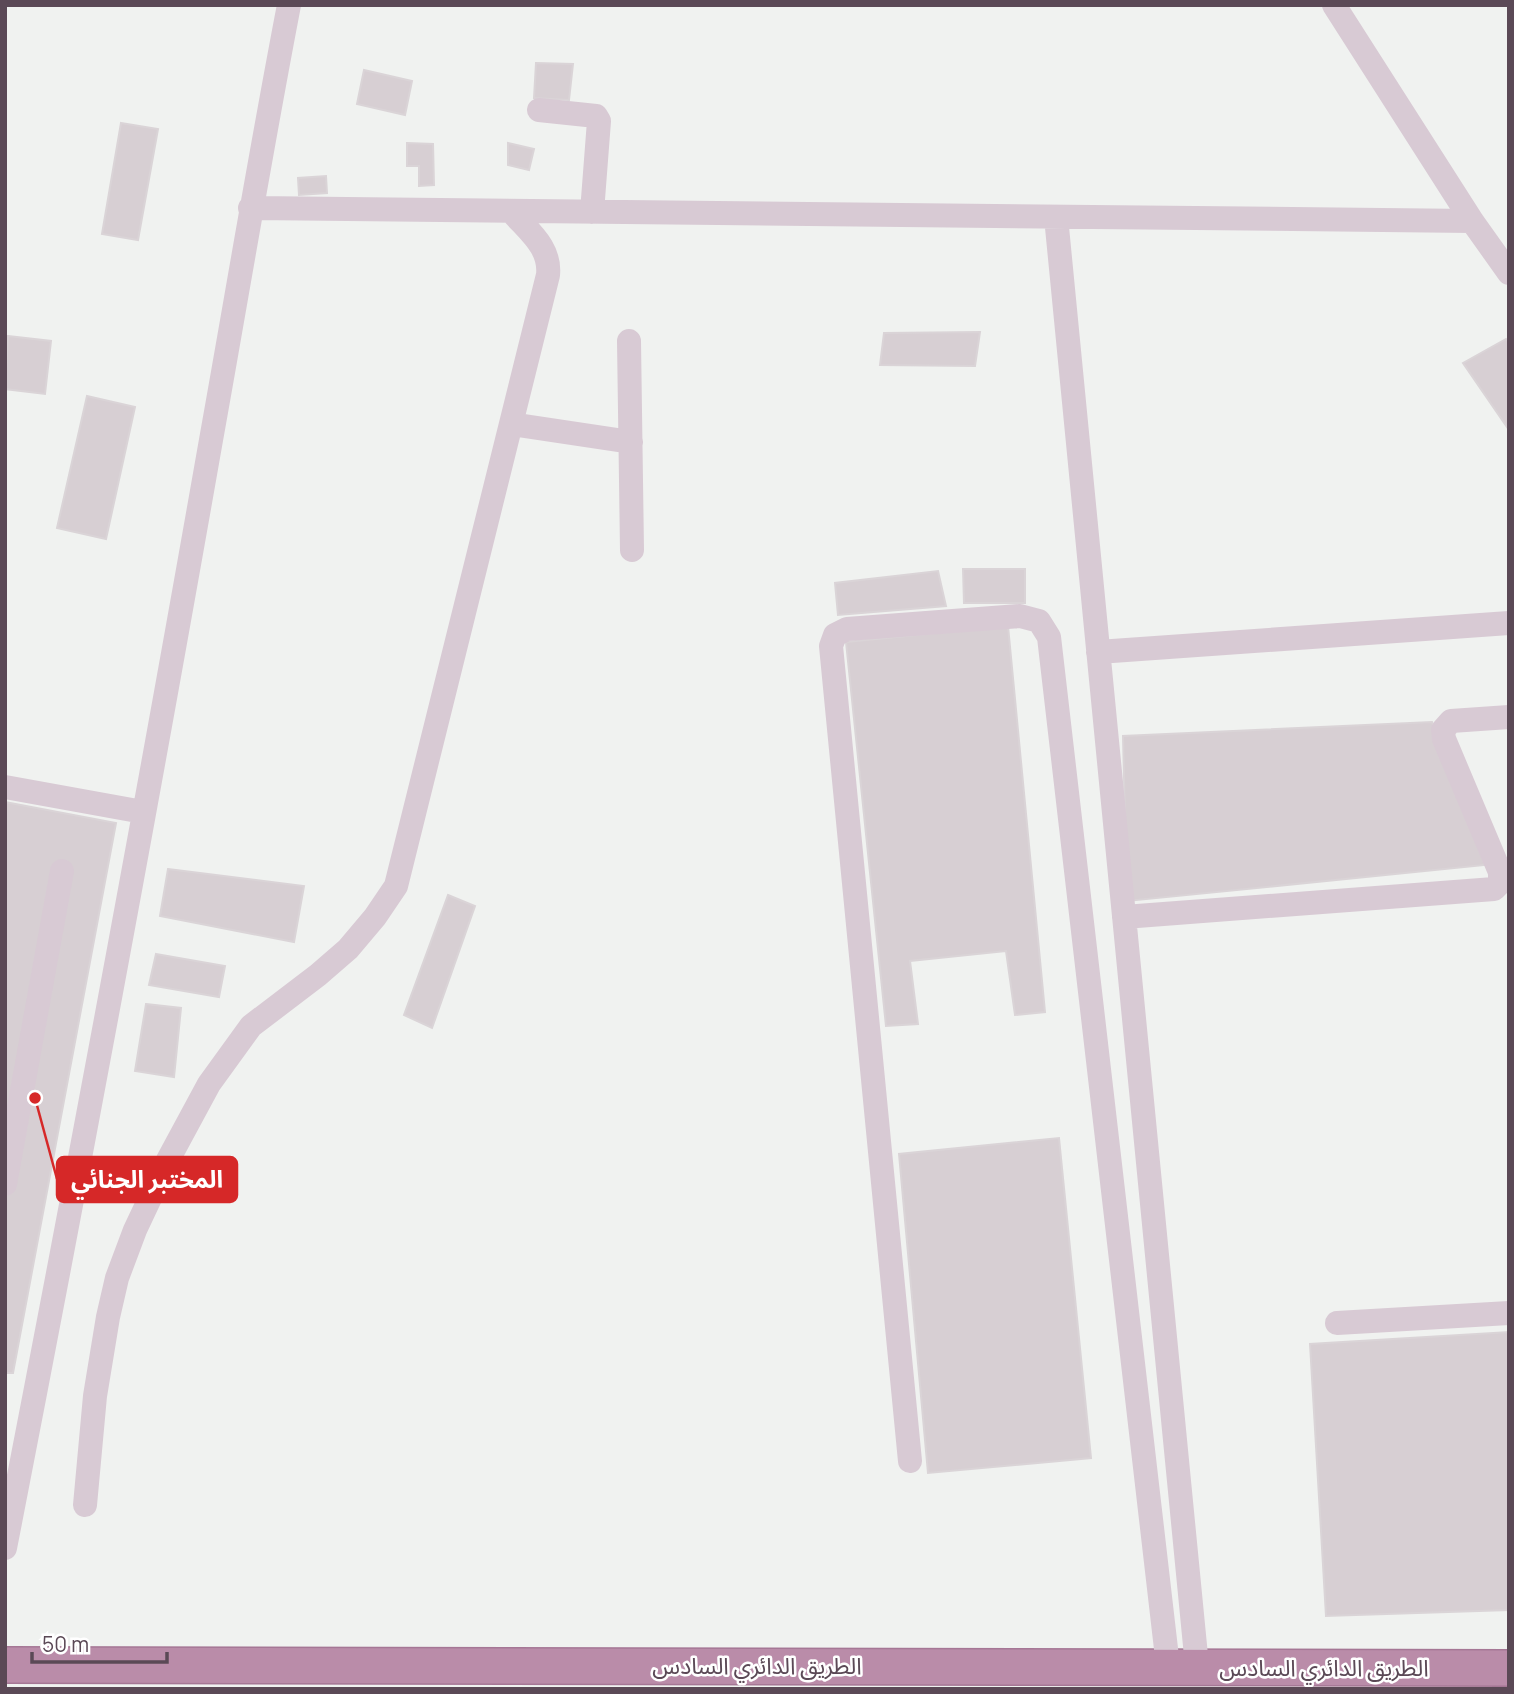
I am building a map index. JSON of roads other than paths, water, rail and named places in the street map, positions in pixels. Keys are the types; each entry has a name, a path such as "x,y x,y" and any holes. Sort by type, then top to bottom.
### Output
{"highway":[{"name":"الطريق الدائري السادس","path":"27,1673 1183,1666 1509,1668"}],"street":[{"path":"5,1548 9,1505 79,1166 211,440 250,208 289,5"},
{"path":"1334,5 1472,221 1509,273"},
{"path":"539,110 596,116 599,121 592,212"},
{"path":"250,208 1472,221"},
{"path":"85,1505 95,1396 114,1291 135,1230 168,1160 209,1084 251,1026 318,975 348,948 375,918 396,886 550,263 547,252 511,211"},
{"path":"1056,217 1124,917 1183,1666"},
{"path":"629,341 632,550"},
{"path":"512,424 631,442"},
{"path":"910,1461 831,646 835,635 847,629 1020,616 1039,621 1049,637 1183,1666"},
{"path":"1098,652 1509,623"},
{"path":"1124,917 1494,889 1500,883 1500,872 1444,739 1443,730 1451,721 1509,717"},
{"path":"5,787 142,812"},
{"path":"5,1184 62,871"},
{"path":"1337,1322 1509,1313"}],"place":[{"name":"المختبر الجنائي","path":"35,1098"}]}
